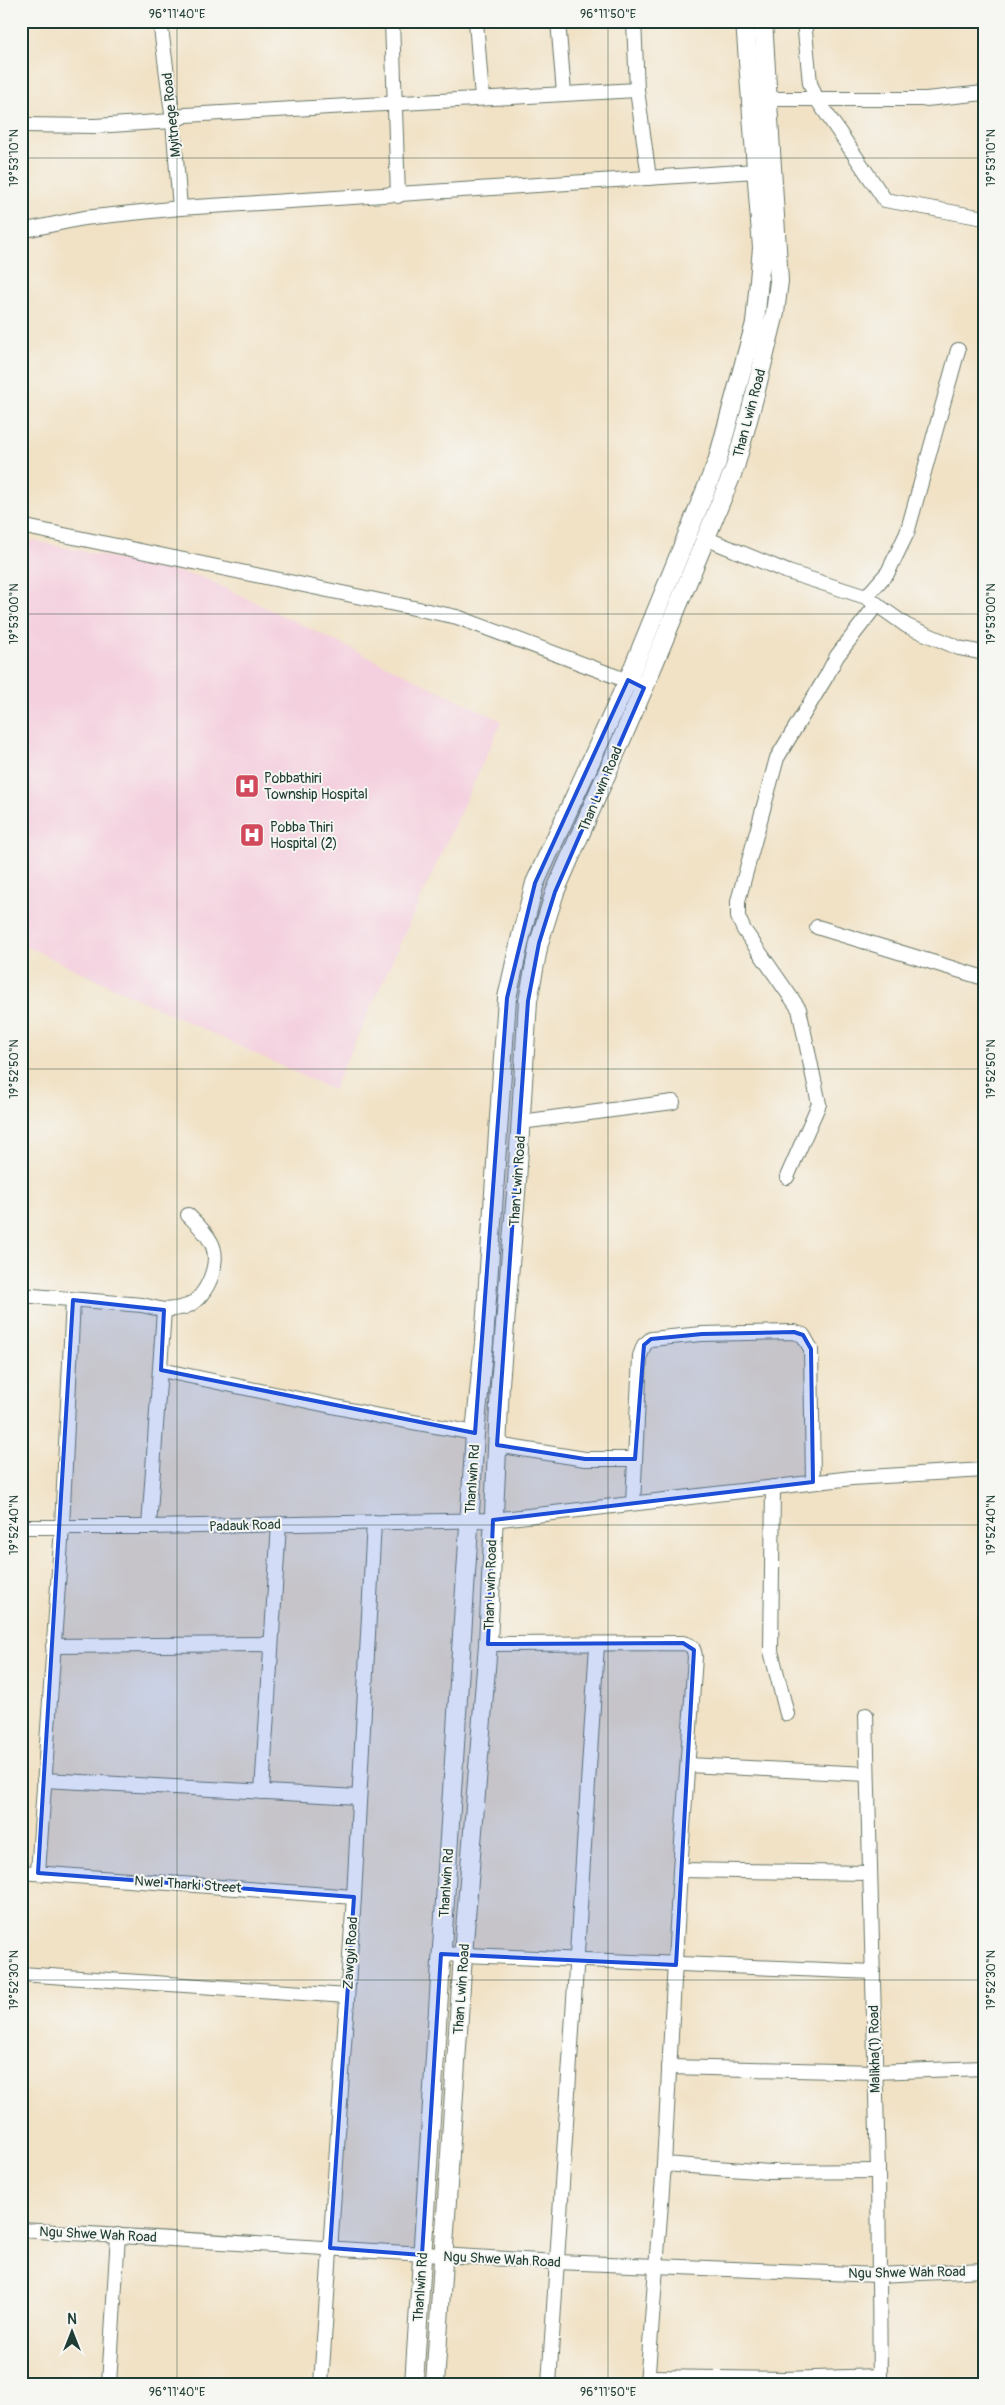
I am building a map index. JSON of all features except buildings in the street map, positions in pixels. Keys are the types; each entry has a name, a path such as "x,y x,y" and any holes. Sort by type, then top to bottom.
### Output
{"main road":[{"name":"Than Lwin Road","path":"435,2384 463,1955 488,1644 500,1384 521,1122 528,1001 538,943 555,892 644,688 735,467 761,274 756,171 745,21"},
{"name":"Than Lwin Road","path":"480,1382 507,998 535,883 628,680 746,396 775,313 779,281 763,21"},
{"name":"Thanlwin Rd","path":"414,2384 469,1520 480,1382"}],"street":[{"name":"Myitnege Road","path":"160,21 173,121 180,208"},
{"path":"392,21 398,196"},
{"path":"476,21 482,98"},
{"path":"558,21 564,93"},
{"path":"634,21 637,90 649,178"},
{"path":"804,21 810,83 816,98 885,200 984,218"},
{"path":"21,125 94,126 173,121 186,115 637,90"},
{"path":"768,99 926,99 984,93"},
{"path":"21,231 84,218 180,208 398,196 756,171"},
{"path":"787,1177 819,1104 799,1009 744,930 738,917 738,901 777,758 888,572 907,533 958,350"},
{"path":"21,526 457,617 628,680 644,688"},
{"path":"705,538 788,572 871,600 906,626 959,648 984,653"},
{"path":"817,927 984,978"},
{"path":"521,1122 673,1102"},
{"path":"21,1295 142,1304 164,1310 187,1306 199,1298 207,1286 214,1268 215,1254 212,1243 204,1231 188,1215"},
{"path":"38,1873 62,1527 73,1300"},
{"path":"148,1527 164,1310"},
{"path":"633,1503 640,1356 644,1345 651,1339 702,1334 794,1332 803,1335 811,1349 813,1482"},
{"path":"161,1370 379,1416 475,1433"},
{"path":"497,1445 585,1459 635,1459"},
{"name":"Padauk Road","path":"21,1527 148,1527 493,1520 852,1478 984,1470"},
{"path":"773,1487 771,1651 787,1714"},
{"name":"Zawgyi Road","path":"320,2384 354,1897 374,1522"},
{"path":"262,1792 279,1524"},
{"path":"488,1644 597,1645 683,1643 690,1645 696,1657 680,1870 664,2164 648,2380 880,2380"},
{"path":"54,1646 270,1644"},
{"path":"549,2384 597,1645"},
{"name":"Malikha(1) Road","path":"866,1715 866,1774 878,2171 880,2380"},
{"path":"688,1765 866,1774"},
{"path":"44,1780 358,1797"},
{"path":"680,1870 870,1873"},
{"name":"Nwel Tharki Street","path":"21,1872 354,1897"},
{"path":"441,1954 873,1972"},
{"path":"21,1974 347,1996"},
{"path":"669,2067 874,2072 984,2068"},
{"path":"664,2164 769,2172 878,2171"},
{"name":"Ngu Shwe Wah Road","path":"21,2230 556,2262 878,2275 984,2270"},
{"path":"109,2384 118,2236"}],"highlighted area":[{"path":"628,680 644,688 555,892 539,943 528,1001 497,1445 585,1459 635,1459 644,1345 651,1339 702,1334 794,1332 803,1335 811,1349 813,1482 493,1520 488,1644 683,1643 694,1650 676,1965 441,1954 422,2255 330,2248 354,1897 38,1873 73,1300 164,1310 161,1370 475,1433 507,998 535,883"}],"shaded area":[{"name":"Pobbathiri Township Hospital","path":"21,538 202,577 502,721 333,1090 21,944"}],"place":[{"name":"Pobbathiri Township Hospital","path":"247,786"},
{"name":"Pobba Thiri Hospital (2)","path":"252,835"}]}
